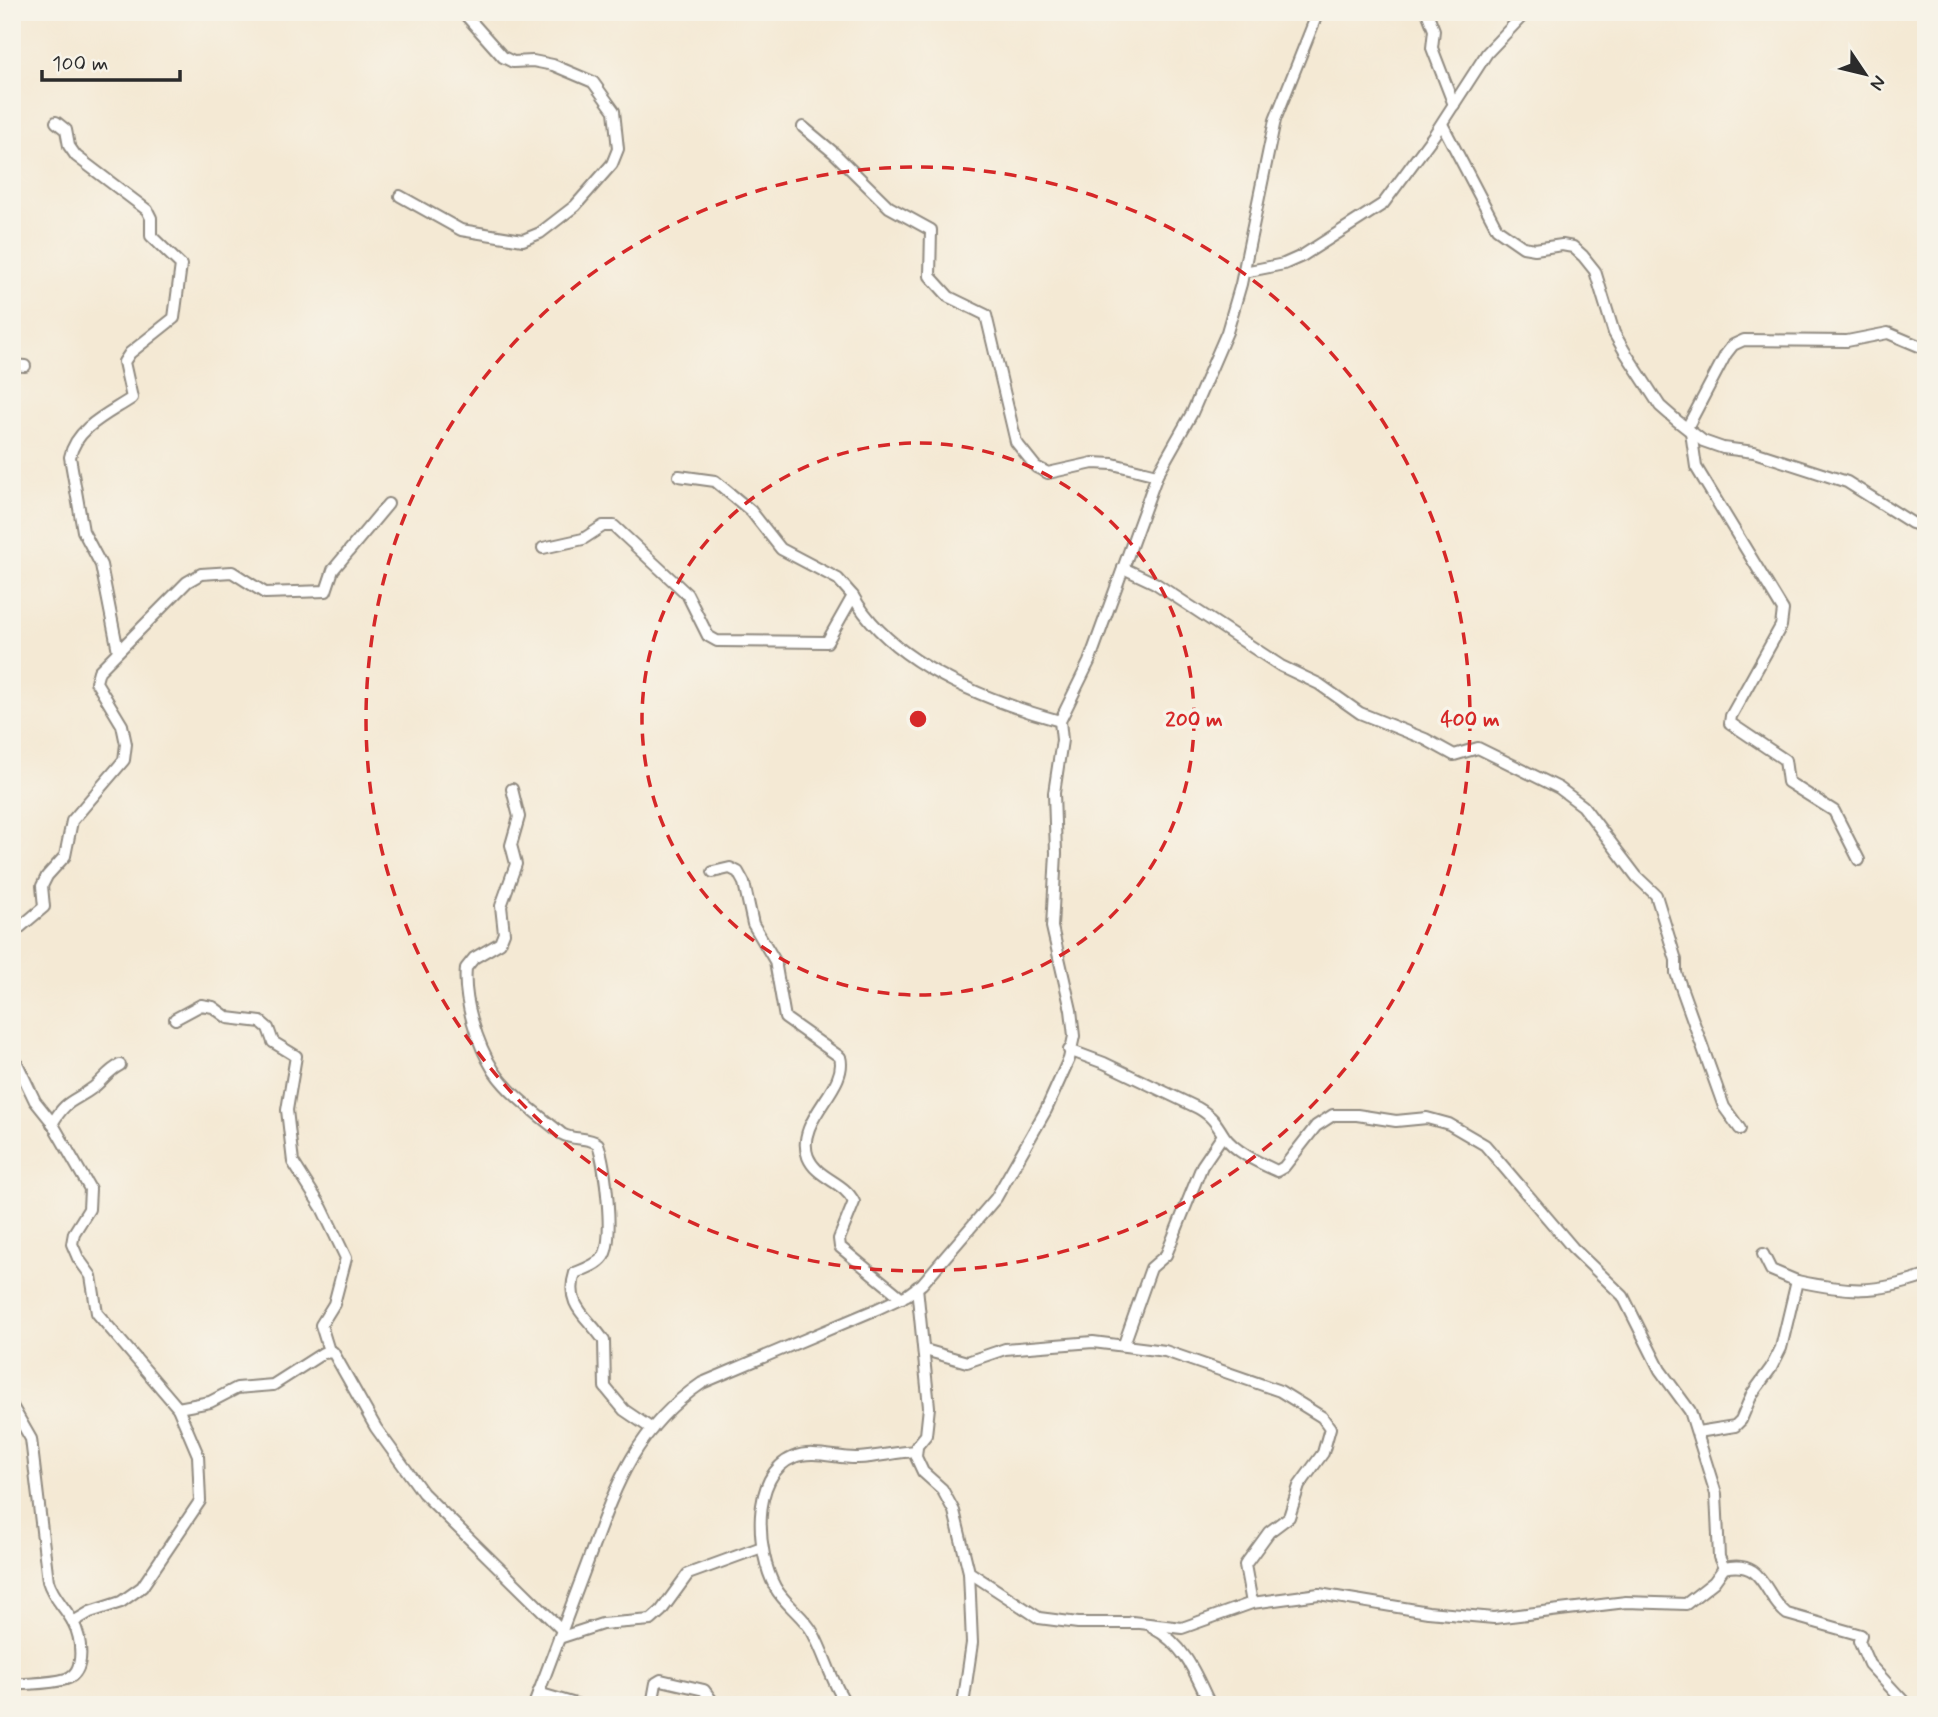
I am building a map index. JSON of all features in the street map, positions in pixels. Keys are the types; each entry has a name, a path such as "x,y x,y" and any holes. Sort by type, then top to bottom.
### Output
{"street":[{"path":"400,196 461,230 523,240 540,233 575,206 612,164 618,149 614,111 593,82 553,65 533,61 513,62 503,57 463,12"},
{"path":"534,1705 613,1489 652,1429 680,1398 702,1383 902,1298 918,1287 996,1198 1046,1110 1069,1059 1074,1037 1071,1010 1055,948 1052,915 1056,853 1054,793 1062,740 1060,721 1089,662 1157,475 1192,414 1227,332 1244,272 1275,120 1318,12"},
{"path":"1427,12 1434,30 1432,48 1454,105"},
{"path":"1244,272 1284,264 1302,256 1376,210 1442,124 1487,53 1526,12"},
{"path":"55,122 66,130 69,146 76,156 147,210 153,238 181,265 174,318 130,353 124,362 132,398 97,420 74,446 70,457 83,531 101,565 118,651"},
{"path":"1442,124 1497,229 1523,247 1573,247 1595,271 1615,332 1660,406 1703,441 1723,448 1754,452 1831,475 1912,523 1926,527"},
{"path":"803,127 833,152 889,208 932,230 930,276 949,297 977,309 988,319 1016,442 1036,467 1048,473 1093,463 1113,464 1157,475"},
{"path":"1859,860 1834,811 1788,782 1785,760 1730,723 1734,710 1781,626 1783,610 1696,467 1689,430 1726,354 1733,345 1744,340 1847,341 1888,332 1926,349"},
{"path":"12,365 25,366"},
{"path":"679,477 715,481 751,510 780,549 838,579 879,630 948,679 1008,706 1060,721"},
{"path":"12,934 44,907 42,887 47,876 65,856 72,821 124,760 126,744 122,725 96,682 99,671 187,582 201,574 237,573 271,594 326,591 333,569 388,504"},
{"path":"543,548 583,539 603,526 614,526 687,594 708,636 718,641 828,642 853,596"},
{"path":"1123,568 1155,583 1281,666 1318,684 1360,713 1425,739 1454,755 1478,748 1559,788 1583,806 1637,877 1656,895 1676,960 1676,973 1724,1107 1740,1129"},
{"path":"512,789 519,817 511,845 516,864 501,906 504,933 500,943 474,958 466,968 466,991 480,1041 499,1077 562,1134 573,1139 589,1139 598,1144 606,1203 607,1249 598,1262 575,1273 573,1289 578,1312 604,1340 605,1387 624,1410 652,1429"},
{"path":"713,872 730,868 741,877 753,924 776,964 785,1018 839,1057 840,1070 806,1134 806,1152 814,1170 839,1186 854,1202 839,1239 840,1247 902,1298"},
{"path":"175,1019 201,1005 213,1007 228,1018 261,1022 268,1028 273,1042 296,1056 287,1111 293,1162 322,1208 346,1258 334,1304 321,1325 329,1351 337,1356 376,1428 423,1493 561,1634"},
{"path":"1069,1050 1104,1063 1198,1108 1211,1116 1223,1135 1245,1154 1277,1171 1284,1167 1316,1126 1333,1115 1357,1115 1396,1121 1427,1118 1449,1124 1475,1137 1511,1172 1573,1248 1623,1296 1652,1357 1690,1411 1716,1494 1718,1557 1724,1568"},
{"path":"12,1053 35,1101 52,1124 90,1189 89,1209 74,1233 72,1244 91,1276 97,1312 177,1408 198,1455 201,1495 197,1508 135,1594 73,1622"},
{"path":"52,1124 66,1103 92,1088 110,1070 120,1065"},
{"path":"1124,1344 1151,1268 1166,1255 1202,1166 1223,1135"},
{"path":"1763,1254 1771,1270 1797,1281 1833,1290 1864,1290 1926,1276"},
{"path":"1698,1433 1735,1426 1741,1420 1752,1394 1771,1368 1781,1348 1797,1281"},
{"path":"847,1705 835,1690 812,1630 775,1586 762,1547 765,1491 777,1471 791,1458 822,1454 865,1458 896,1451 916,1451 926,1435 928,1419 925,1350 918,1287"},
{"path":"925,1350 973,1362 1015,1347 1093,1342 1166,1351 1280,1391 1328,1423 1329,1435 1324,1453 1299,1486 1289,1517 1269,1532 1245,1565 1252,1603"},
{"path":"177,1408 210,1402 237,1388 273,1385 329,1351"},
{"path":"12,1406 31,1439 48,1581 58,1604 73,1622 81,1662 75,1675 65,1680 12,1685"},
{"path":"918,1446 916,1457 919,1466 942,1489 954,1511 969,1572 972,1643 963,1705"},
{"path":"561,1634 602,1624 651,1620 662,1611 688,1574 731,1556 762,1547"},
{"path":"1724,1568 1738,1567 1761,1577 1778,1608 1787,1614 1861,1635 1859,1641 1870,1664 1907,1705"},
{"path":"969,1572 1039,1618 1078,1623 1132,1622 1182,1628 1252,1603 1319,1594 1406,1609 1494,1618 1626,1602 1686,1604 1714,1582 1724,1568"},
{"path":"1132,1622 1151,1627 1171,1639 1190,1663 1210,1705"},
{"path":"652,1705 656,1683 661,1680 704,1690 715,1705"},
{"path":"538,1693 579,1705"}]}
